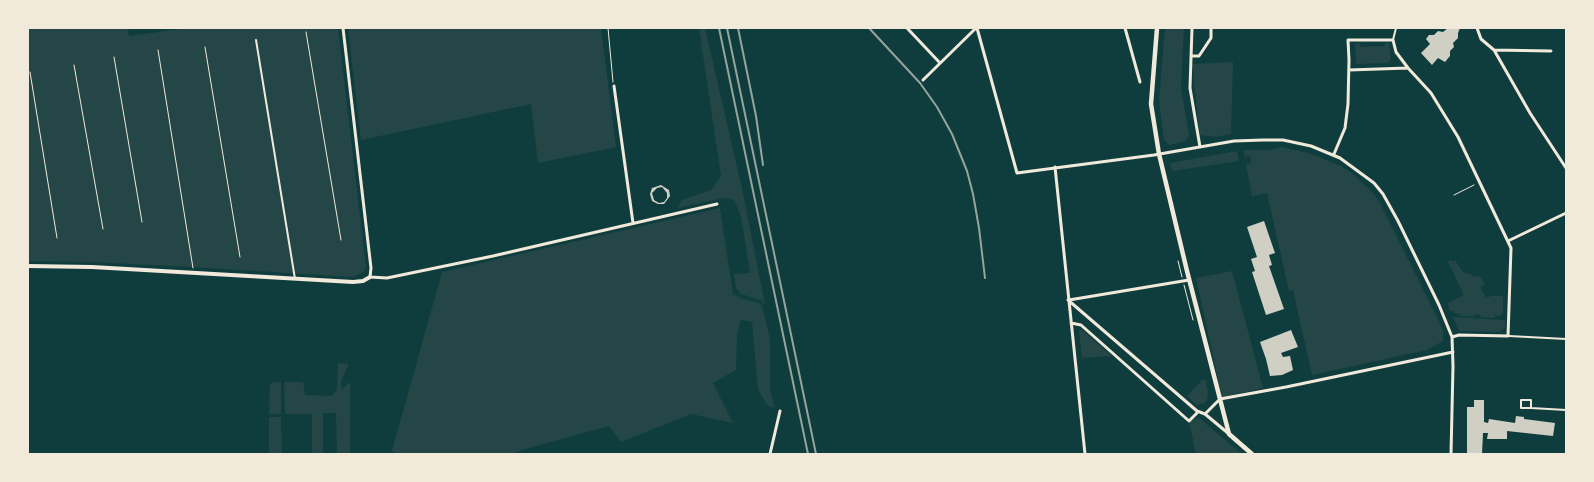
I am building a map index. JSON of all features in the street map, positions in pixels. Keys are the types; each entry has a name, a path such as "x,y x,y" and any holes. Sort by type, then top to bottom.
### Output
{"main road":[{"path":"1157,28 1150,104 1159,154 1229,434 1252,454"}],"street":[{"path":"343,28 372,268 370,277"},
{"path":"906,28 940,63"},
{"path":"923,80 976,28 1017,173 1159,154 1240,140 1283,140 1311,146 1334,154 1357,170 1374,183 1383,194 1439,305 1452,337 1451,454"},
{"path":"1125,28 1140,82"},
{"path":"1192,28 1190,88 1200,147"},
{"path":"1191,56 1199,56 1211,38 1212,28"},
{"path":"1477,28 1481,39 1494,50 1530,113 1566,168"},
{"path":"1334,154 1344,128 1348,104 1348,40 1393,40 1396,52 1408,68 1431,92 1458,137 1511,248 1508,336 1459,335 1452,337"},
{"path":"1494,50 1550,51"},
{"path":"1349,70 1408,68"},
{"path":"614,86 633,223"},
{"path":"1054,168 1085,454"},
{"path":"28,266 92,267 356,282 370,277 387,278 464,262 717,204"},
{"path":"1508,241 1566,213"},
{"path":"1068,300 1189,280"},
{"path":"1068,300 1197,411 1205,414 1229,434"},
{"path":"1071,323 1081,325 1189,421 1197,411"},
{"path":"1205,414 1220,399 1453,352"},
{"path":"770,454 780,411"}],"lane":[{"path":"1393,40 1396,28"},
{"path":"256,40 295,279"},
{"path":"1508,336 1566,339"},
{"path":"1531,408 1531,400 1521,400 1521,408 1566,410"}],"path":[{"path":"608,28 614,86"},
{"path":"306,32 341,240"},
{"path":"205,47 240,257"},
{"path":"158,50 188,228 193,273"},
{"path":"114,57 142,222"},
{"path":"74,64 103,229"},
{"path":"30,72 57,238"},
{"path":"1454,195 1479,182"}],"shaded area":[{"path":"28,28 128,28 129,36 187,28 338,28 366,267 364,272 352,277 193,267 28,261"},
{"path":"348,28 601,28 616,147 538,163 531,104 361,140"},
{"path":"699,28 705,28 743,193 765,305 761,300 741,294 736,288 734,274 750,273 741,216 734,200 723,198 678,208 682,200 711,190 721,176"},
{"path":"1165,28 1184,28 1181,88 1189,135 1185,141 1169,145 1164,140 1159,101"},
{"path":"1360,43 1360,47 1385,46 1385,43 1389,43 1391,59 1388,63 1356,64 1355,44"},
{"path":"1233,62 1231,134 1215,137 1200,135 1192,64"},
{"path":"1282,147 1312,154 1341,166 1353,174 1374,194 1438,319 1443,331 1443,341 1427,350 1312,375 1293,290 1289,291 1267,193 1252,196 1246,164 1251,163 1250,156 1245,157 1243,150 1270,150"},
{"path":"1237,151 1239,161 1172,171 1170,163"},
{"path":"720,208 733,294 759,303 762,306 770,339 770,391 775,408 767,405 758,389 752,322 741,320 737,333 736,370 713,383 733,423 691,414 621,442 609,426 510,454 396,454 392,451 442,272"},
{"path":"1450,260 1453,262 1455,260 1463,272 1474,277 1480,276 1485,285 1480,287 1486,298 1503,296 1503,314 1501,316 1495,315 1495,318 1481,317 1475,314 1474,316 1460,316 1460,314 1454,313 1454,311 1450,311 1448,303 1464,295 1448,262"},
{"path":"1232,271 1263,388 1222,397 1196,278"},
{"path":"1453,317 1503,320 1506,321 1505,328 1500,332 1459,331"},
{"path":"1082,330 1112,356 1082,358 1079,331"},
{"path":"338,363 349,364 341,381 342,389 350,382 350,454 337,454 336,413 323,413 323,454 312,454 312,414 285,414 284,382 303,382 305,395 332,396 337,389"},
{"path":"1203,379 1206,381 1207,400 1205,403 1197,405 1187,396"},
{"path":"281,382 281,414 269,414 270,384"},
{"path":"269,417 281,417 282,454 269,454"},
{"path":"1199,418 1242,454 1196,454 1189,421"}],"building":[{"path":"1448,28 1460,28 1458,38 1453,43 1454,47 1445,62 1438,58 1432,65 1421,53 1430,44 1426,39 1429,35 1434,35 1438,31 1443,32"},
{"path":"661,185 669,190 670,196 664,204 658,204 652,201 650,194 652,188","holes":["662,187 667,193 667,198 664,202 659,203 654,200 652,193 657,188"]},
{"path":"1264,221 1275,253 1269,255 1272,265 1269,266 1284,309 1266,315 1252,272 1255,271 1251,259 1257,257 1247,227"},
{"path":"1291,330 1298,347 1281,353 1283,357 1290,356 1293,370 1282,375 1270,376 1260,342"},
{"path":"1474,400 1484,400 1484,422 1488,423 1489,419 1515,423 1516,416 1524,417 1524,419 1555,423 1553,436 1507,431 1507,439 1487,439 1488,433 1483,433 1482,454 1467,454 1467,407 1474,407"}],"railway":[{"path":"719,28 808,454"},
{"path":"727,28 816,454"},
{"path":"738,28 756,116 763,165"},
{"path":"869,28 920,83 937,107 952,134 967,171 973,194 985,278"}]}
